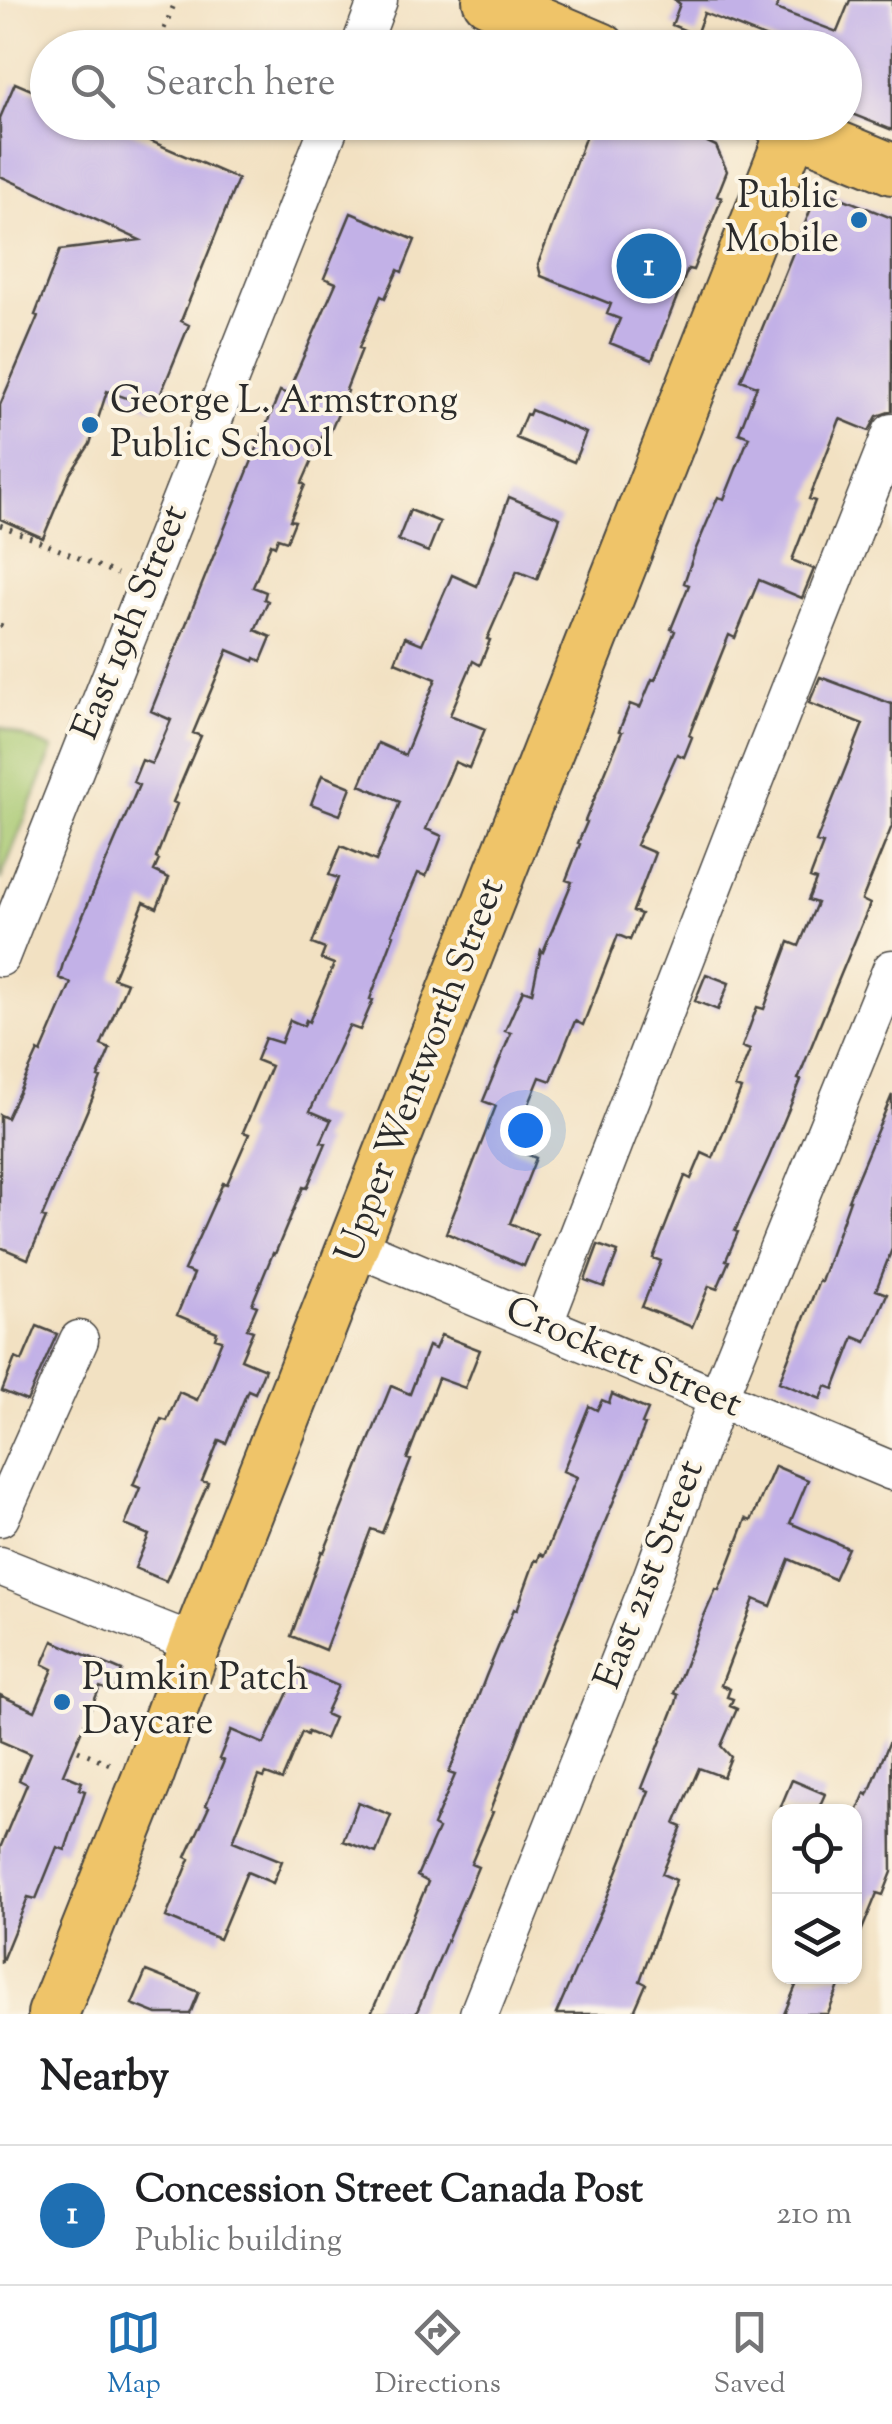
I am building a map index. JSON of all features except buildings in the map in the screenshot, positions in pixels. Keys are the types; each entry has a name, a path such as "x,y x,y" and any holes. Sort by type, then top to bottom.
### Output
{"main road":[{"path":"488,0 559,30"},
{"name":"Upper Wentworth Street","path":"53,2014 781,140"},
{"path":"821,140 892,169"}],"street":[{"path":"367,30 378,0"},
{"name":"East 19th Street","path":"0,957 324,140"},
{"path":"543,1326 892,433"},
{"name":"East 21st Street","path":"479,2014 652,1578 718,1398 892,969"},
{"name":"Crockett Street","path":"354,1246 892,1471"},
{"path":"0,1517 79,1340"},
{"path":"0,1566 196,1644"}],"path":[{"path":"164,30 176,0"},
{"path":"0,526 126,578"}],"green space":[{"path":"0,727 53,749 0,881"}],"place":[{"name":"Public Mobile","path":"859,220"},
{"name":"Concession Street Canada Post","path":"649,266"},
{"name":"George L. Armstrong Public School","path":"90,425"},
{"name":"Pumkin Patch Daycare","path":"62,1702"}]}
